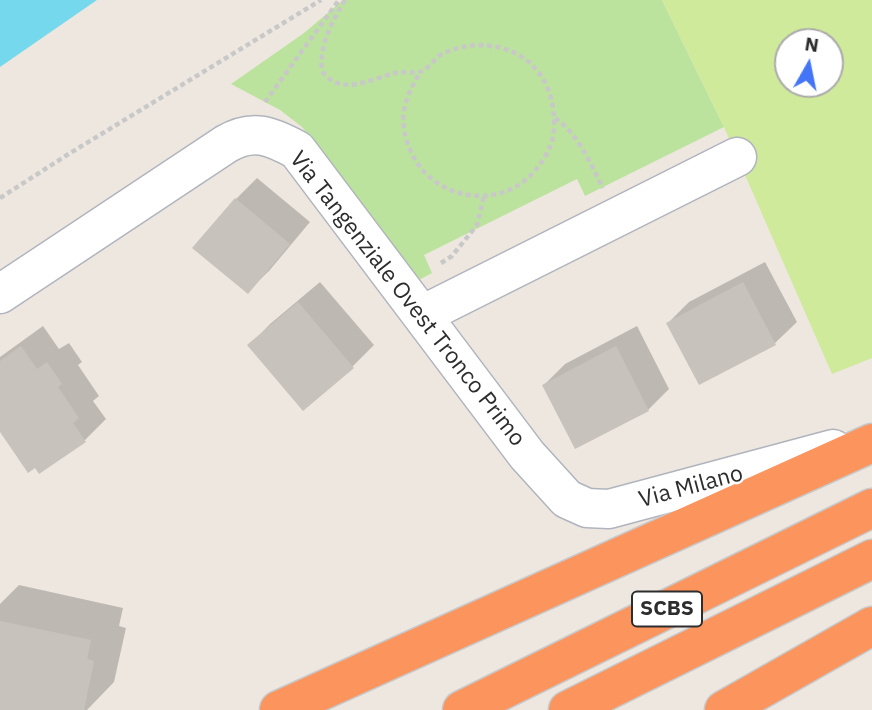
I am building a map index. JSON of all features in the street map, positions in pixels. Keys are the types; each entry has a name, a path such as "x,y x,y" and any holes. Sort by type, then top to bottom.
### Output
{"highway":[{"path":"279,710 872,441"},
{"name":"SCBS","path":"462,710 872,508"},
{"name":"SCBS","path":"568,710 872,559"},
{"path":"724,710 872,626"}],"street":[{"name":"Via Tangenziale Ovest Tronco Primo","path":"239,136 260,135 277,139 298,150 527,455"},
{"path":"0,294 239,136"},
{"path":"422,315 737,158"},
{"name":"Via Milano","path":"527,455 567,499 587,508 609,509 872,441"}],"path":[{"path":"0,198 321,0"},
{"path":"239,136 339,0"},
{"path":"345,0 329,28 322,51 322,71 327,77 343,85 397,72 421,71"},
{"path":"487,45 511,51 531,65 547,85 554,108 555,133 547,156 532,176 513,189 491,196 468,196 446,189 427,176 413,158 405,136 403,113 409,91 421,71 440,55 463,46 487,45"},
{"path":"554,118 566,126 583,149 606,194"},
{"path":"399,285 452,256 477,225 484,196"}],"green space":[{"path":"343,0 662,0 724,127 585,196 577,179 424,255 432,273 419,280 302,127 280,110 231,84 304,33"},
{"path":"662,0 872,0 872,358 832,374 724,127"}],"water":[{"path":"0,0 97,0 0,67"}],"building":[{"path":"235,198 290,244 248,294 192,248"},
{"path":"743,282 776,345 699,385 666,323"},
{"path":"298,302 354,368 303,411 247,345"},
{"path":"21,346 37,369 47,362 62,384 58,387 79,418 73,423 86,442 39,474 35,468 28,473 0,432 0,361"},
{"path":"616,346 649,411 575,449 542,385"},
{"path":"0,621 91,640 87,659 94,661 84,710 0,710"}]}
